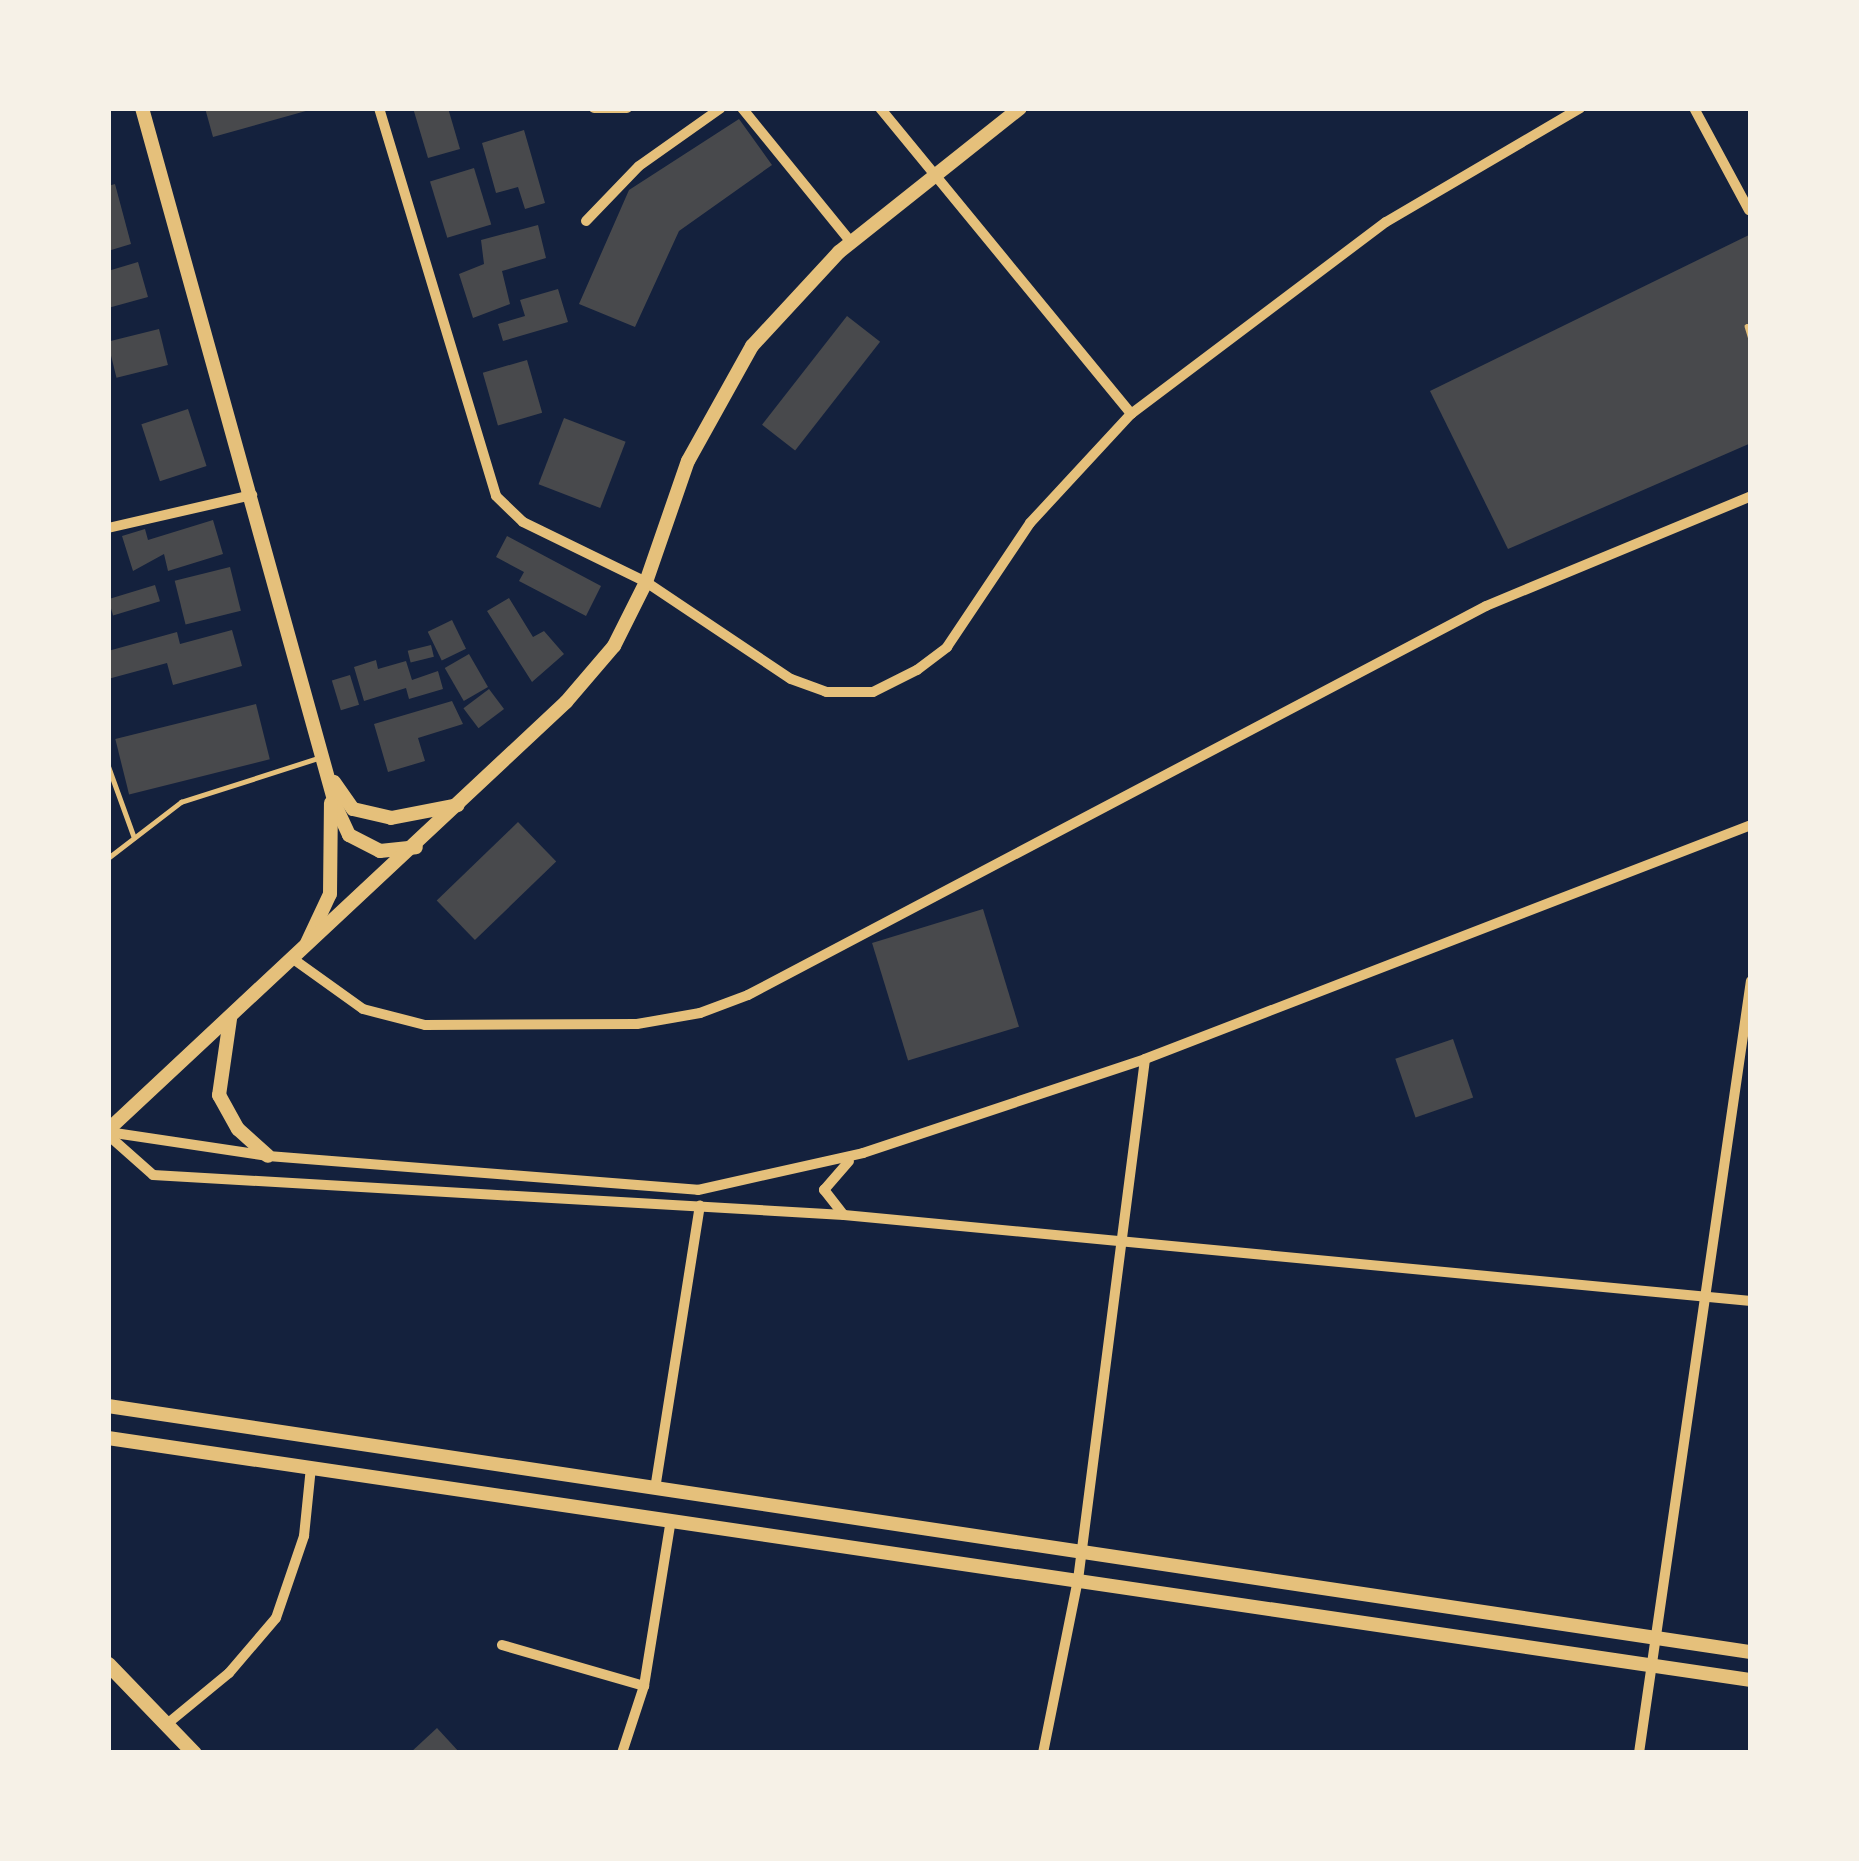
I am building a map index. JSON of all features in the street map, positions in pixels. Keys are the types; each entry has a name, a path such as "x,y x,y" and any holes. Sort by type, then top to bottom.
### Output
{"main road":[{"path":"108,1664 194,1753"}],"street":[{"path":"142,108 328,774 350,835 380,851 416,847"},
{"path":"380,108 496,496 523,522 646,582 790,680 826,692 873,692 947,646 1030,523 1131,414 1386,222 1580,108"},
{"path":"594,108 627,108"},
{"path":"586,220 639,166 721,108"},
{"path":"742,108 851,242"},
{"path":"880,108 1131,414"},
{"path":"108,1132 463,804 614,646 646,582 688,461 729,383 794,298 851,242 1020,108"},
{"path":"1694,108 1749,210"},
{"path":"108,528 252,495"},
{"path":"296,961 363,1009 425,1025 637,1024 700,1013 748,995 1486,606 1751,496"},
{"path":"328,774 353,809 391,818 463,804"},
{"path":"296,961 330,894 328,774"},
{"path":"108,1132 268,1156 698,1190 862,1153 1144,1059 1751,825"},
{"path":"1639,1753 1657,1665 1711,1297 1751,980"},
{"path":"230,1019 219,1095 238,1129 268,1156"},
{"path":"1043,1753 1078,1580 1117,1243 1144,1059"},
{"path":"108,1132 153,1175 844,1215 1751,1301"},
{"path":"844,1215 824,1190 837,1168 862,1153"},
{"path":"655,1489 700,1206"},
{"path":"108,1406 1751,1652"},
{"path":"108,1438 1751,1680"},
{"path":"167,1724 229,1673 276,1618 304,1536 311,1467"},
{"path":"622,1753 644,1686 671,1520"},
{"path":"502,1645 644,1686"}],"lane":[{"path":"1747,326 1751,339"},
{"path":"108,858 181,802 324,756"},
{"path":"108,765 134,837"}],"building":[{"path":"205,108 312,108 313,109 213,137"},
{"path":"413,108 448,108 460,149 428,158"},
{"path":"739,119 772,165 679,231 635,327 579,304 629,190"},
{"path":"524,130 545,203 525,209 518,187 496,193 482,143"},
{"path":"474,168 491,224 447,238 430,181"},
{"path":"115,184 131,244 108,251 108,186"},
{"path":"538,225 546,258 502,271 510,304 473,318 459,274 484,264 481,240"},
{"path":"1751,234 1751,443 1508,549 1430,391"},
{"path":"138,262 148,297 108,308 108,271"},
{"path":"558,289 568,322 503,341 498,324 525,316 520,300"},
{"path":"847,316 880,342 795,451 762,425"},
{"path":"159,329 168,365 117,378 108,342"},
{"path":"527,360 542,413 498,426 483,373"},
{"path":"188,409 207,466 160,481 141,424"},
{"path":"564,418 626,442 600,508 539,484"},
{"path":"213,520 223,554 168,571 164,554 133,571 122,536 145,529 148,540"},
{"path":"507,536 601,586 586,616 519,581 524,572 496,557"},
{"path":"230,567 241,611 186,624 175,581"},
{"path":"155,585 160,601 113,616 108,599"},
{"path":"509,598 533,637 544,631 564,654 532,682 487,611"},
{"path":"452,620 466,649 442,661 428,632"},
{"path":"232,630 242,666 173,685 167,663 108,679 108,651 177,632 180,644"},
{"path":"431,645 434,657 411,662 408,651"},
{"path":"469,654 488,687 464,701 445,668"},
{"path":"376,660 378,669 406,661 412,680 438,671 443,689 409,699 406,688 364,701 354,667"},
{"path":"350,675 359,705 341,710 332,681"},
{"path":"489,689 504,709 478,728 463,708"},
{"path":"452,701 463,724 418,738 425,761 388,772 374,724"},
{"path":"256,704 270,759 129,794 115,739"},
{"path":"518,822 556,862 475,940 437,900"},
{"path":"983,909 1019,1027 908,1061 872,943"},
{"path":"1453,1039 1473,1098 1416,1117 1395,1059"},
{"path":"437,1728 460,1753 410,1753"}]}
